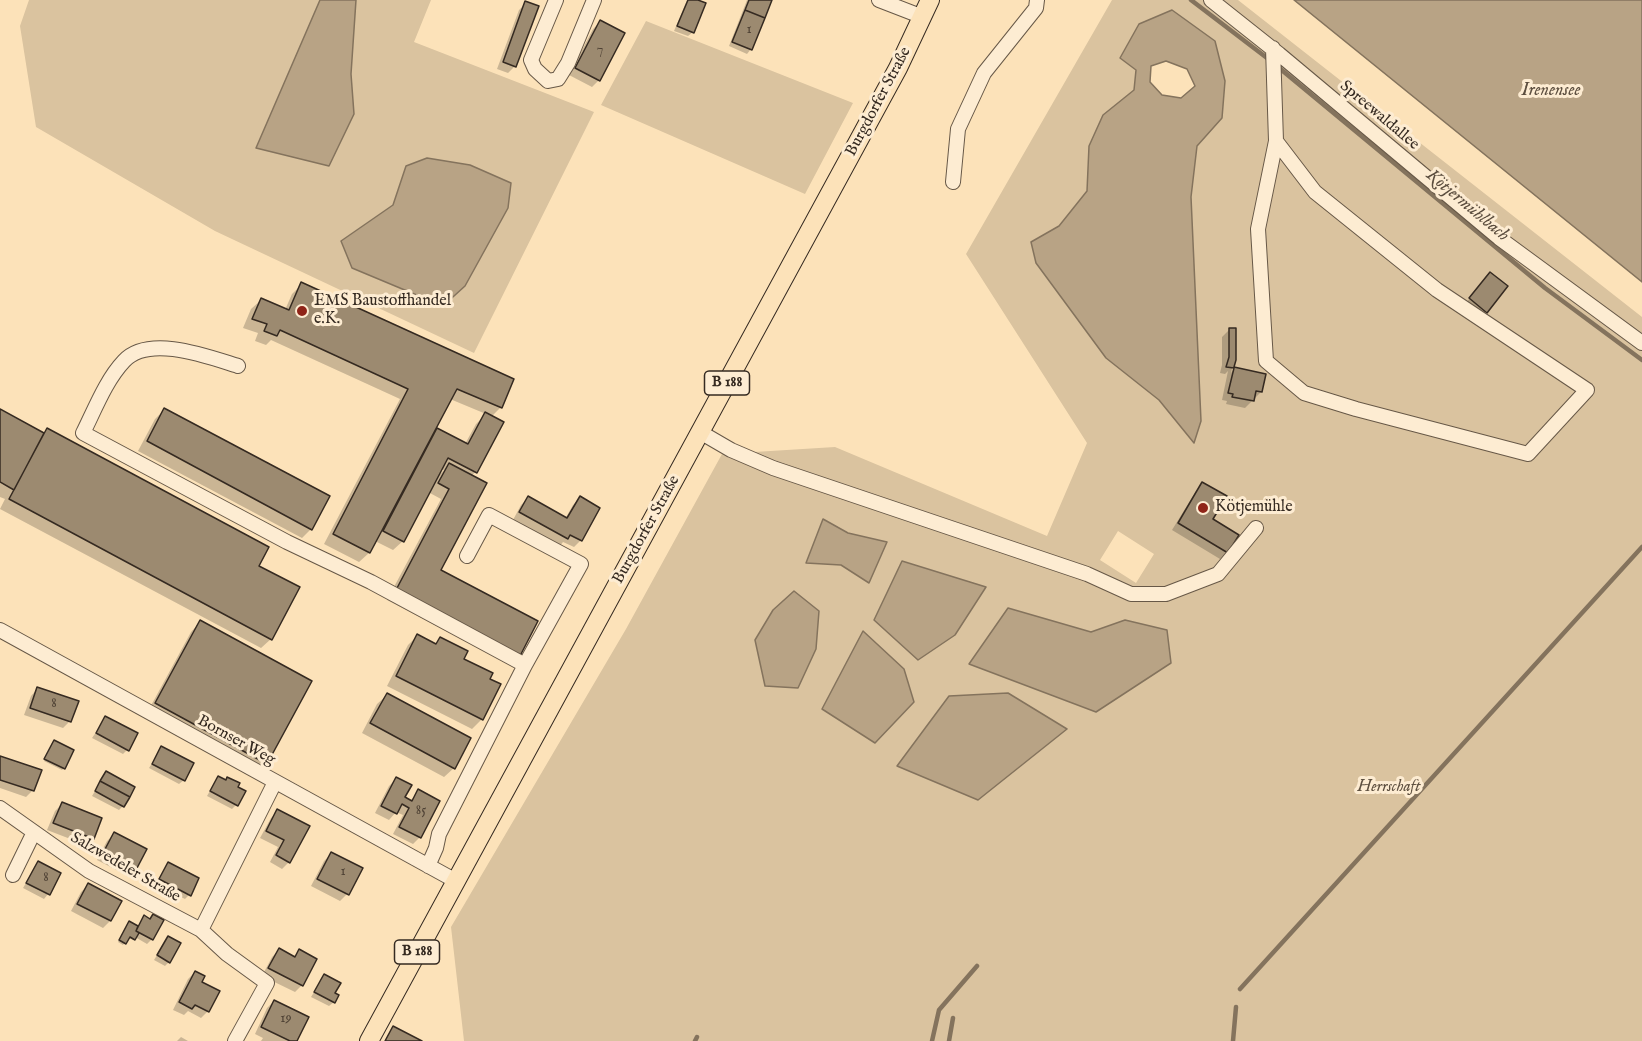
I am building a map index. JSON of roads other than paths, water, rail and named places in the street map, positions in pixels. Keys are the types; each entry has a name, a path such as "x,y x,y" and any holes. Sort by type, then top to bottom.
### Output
{"main road":[{"name":"Burgdorfer Straße","path":"369,1041 898,68 926,9"}],"street":[{"path":"556,0 531,60 535,69 548,81 558,80 568,63 594,0"},
{"path":"879,0 926,9"},
{"path":"953,182 958,129 979,82 1036,8 1037,0"},
{"name":"Spreewaldallee","path":"1211,0 1273,48 1499,238 1642,343"},
{"path":"1273,48 1276,141 1258,229 1266,362 1304,393 1528,454 1587,390 1428,283 1315,192 1276,141"},
{"path":"238,366 172,349 154,349 135,353 125,360 112,377 83,433 287,542 371,582 525,665"},
{"path":"700,432 731,450 773,468 1087,574 1131,594 1166,594 1218,574 1256,528"},
{"path":"428,866 439,834 525,665 582,564 489,515 467,556"},
{"name":"Bornser Weg","path":"0,630 456,881"},
{"path":"201,930 275,782"},
{"name":"Salzwedeler Straße","path":"0,808 89,870 201,930 227,954 267,983 235,1041"},
{"path":"13,875 34,832"}],"water":[{"path":"320,0 356,0 351,74 354,114 329,166 256,148"},
{"name":"Irenensee","path":"1294,0 1642,0 1642,282"},
{"path":"1172,10 1215,41 1225,81 1222,118 1197,146 1191,197 1201,421 1194,443 1159,400 1106,358 1036,263 1031,242 1059,226 1087,191 1089,146 1103,115 1134,90 1136,70 1120,58 1139,24","holes":["1166,61 1187,69 1195,86 1181,98 1162,95 1150,82 1151,66"]},
{"path":"427,158 470,165 511,183 508,208 465,286 443,306 352,268 341,241 393,205 406,166"},
{"path":"823,519 848,533 887,542 869,583 841,565 806,563"},
{"path":"902,561 986,587 955,635 918,660 874,620"},
{"path":"794,591 819,611 816,649 798,688 765,686 755,640 773,610"},
{"path":"1008,608 1091,632 1125,620 1167,630 1171,663 1096,712 969,664"},
{"path":"863,631 904,669 914,702 875,743 822,709"},
{"path":"1008,693 1067,729 978,800 897,766 949,696"}],"waterway":[{"name":"Kötjermühlbach","path":"1191,0 1267,58"},
{"name":"Kötjermühlbach","path":"1278,67 1545,288 1642,360"},
{"path":"1240,989 1642,547"},
{"path":"932,1041 939,1010 977,966"},
{"path":"1233,1041 1236,1007"},
{"path":"949,1041 953,1018"},
{"path":"695,1041 697,1037"}],"place":[{"name":"EMS Baustoffhandel e.K.","path":"302,311"},
{"name":"Kötjemühle","path":"1203,508"}],"park label":[{"name":"Herrschaft","path":"1389,788"}]}
